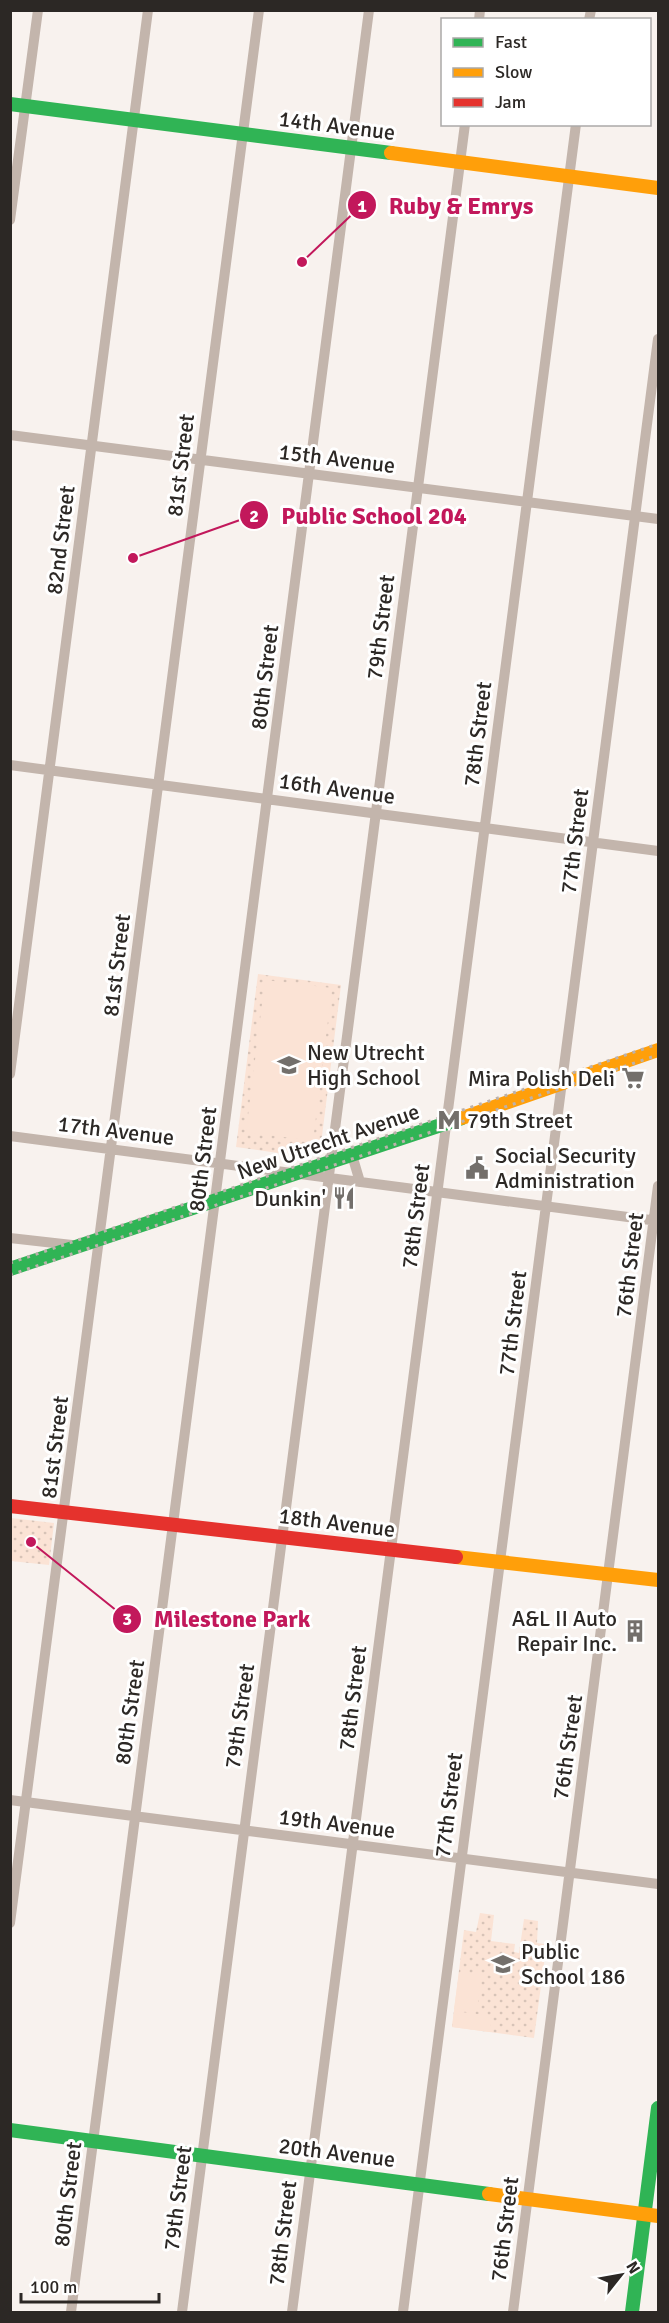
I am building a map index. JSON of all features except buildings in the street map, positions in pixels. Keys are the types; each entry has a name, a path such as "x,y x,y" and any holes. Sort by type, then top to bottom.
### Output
{"street":[{"path":"10,220 38,10"},
{"name":"82nd Street","path":"10,1074 148,10"},
{"name":"81st Street","path":"10,1923 259,10"},
{"name":"80th Street","path":"71,2313 369,10"},
{"name":"14th Avenue","path":"10,104 658,188"},
{"name":"79th Street","path":"182,2313 465,126"},
{"name":"78th Street","path":"292,2313 576,126"},
{"name":"77th Street","path":"403,2313 658,339"},
{"name":"15th Avenue","path":"10,435 658,519"},
{"name":"16th Avenue","path":"10,765 658,851"},
{"name":"New Utrecht Avenue","path":"10,1269 75,1245 331,1163 658,1050"},
{"name":"17th Avenue","path":"10,1136 656,1220"},
{"path":"352,1155 360,1182"},
{"name":"76th Street","path":"513,2313 656,1220 658,1186"},
{"path":"10,1238 75,1245"},
{"name":"18th Avenue","path":"10,1506 658,1580"},
{"name":"19th Avenue","path":"10,1800 658,1884"},
{"path":"632,2313 652,2215 658,2108"},
{"name":"20th Avenue","path":"10,2130 652,2215"}],"shaded area":[{"path":"258,974 341,985 321,1144 292,1155 236,1147"},
{"path":"265,980 332,988 313,1141 246,1132"},
{"path":"11,1518 54,1523 49,1565 11,1561"},
{"name":"Public School 186","path":"480,1913 494,1915 491,1941 515,1944 514,1952 519,1953 524,1919 538,1921 537,1943 544,1944 547,1941 534,2038 452,2027 464,1930 476,1932"},
{"path":"459,1973 481,1975 477,2011 454,2009"},
{"path":"454,2011 492,2016 490,2032 452,2027"}],"railway":[{"path":"10,1263 658,1044"},
{"path":"10,1275 658,1055"}],"traffic: fast":[{"path":"10,104 391,153"},
{"path":"10,1269 462,1118"},
{"path":"632,2312 658,2108"},
{"path":"10,2130 489,2194"}],"traffic: slow":[{"path":"391,153 658,188"},
{"path":"462,1118 658,1050"},
{"path":"456,1557 658,1580"},
{"path":"489,2194 658,2216"}],"traffic: jam":[{"path":"10,1506 456,1557"}],"place":[{"name":"Ruby & Emrys","path":"302,262"},
{"name":"Public School 204","path":"133,558"},
{"name":"New Utrecht High School","path":"289,1065"},
{"name":"Mira Polish Deli","path":"633,1078"},
{"name":"79th Street","path":"449,1120"},
{"name":"Social Security Administration","path":"477,1168"},
{"name":"Dunkin'","path":"344,1198"},
{"name":"Milestone Park","path":"31,1542"},
{"name":"A&L II Auto Repair Inc.","path":"635,1631"},
{"name":"Public School 186","path":"503,1964"}]}
